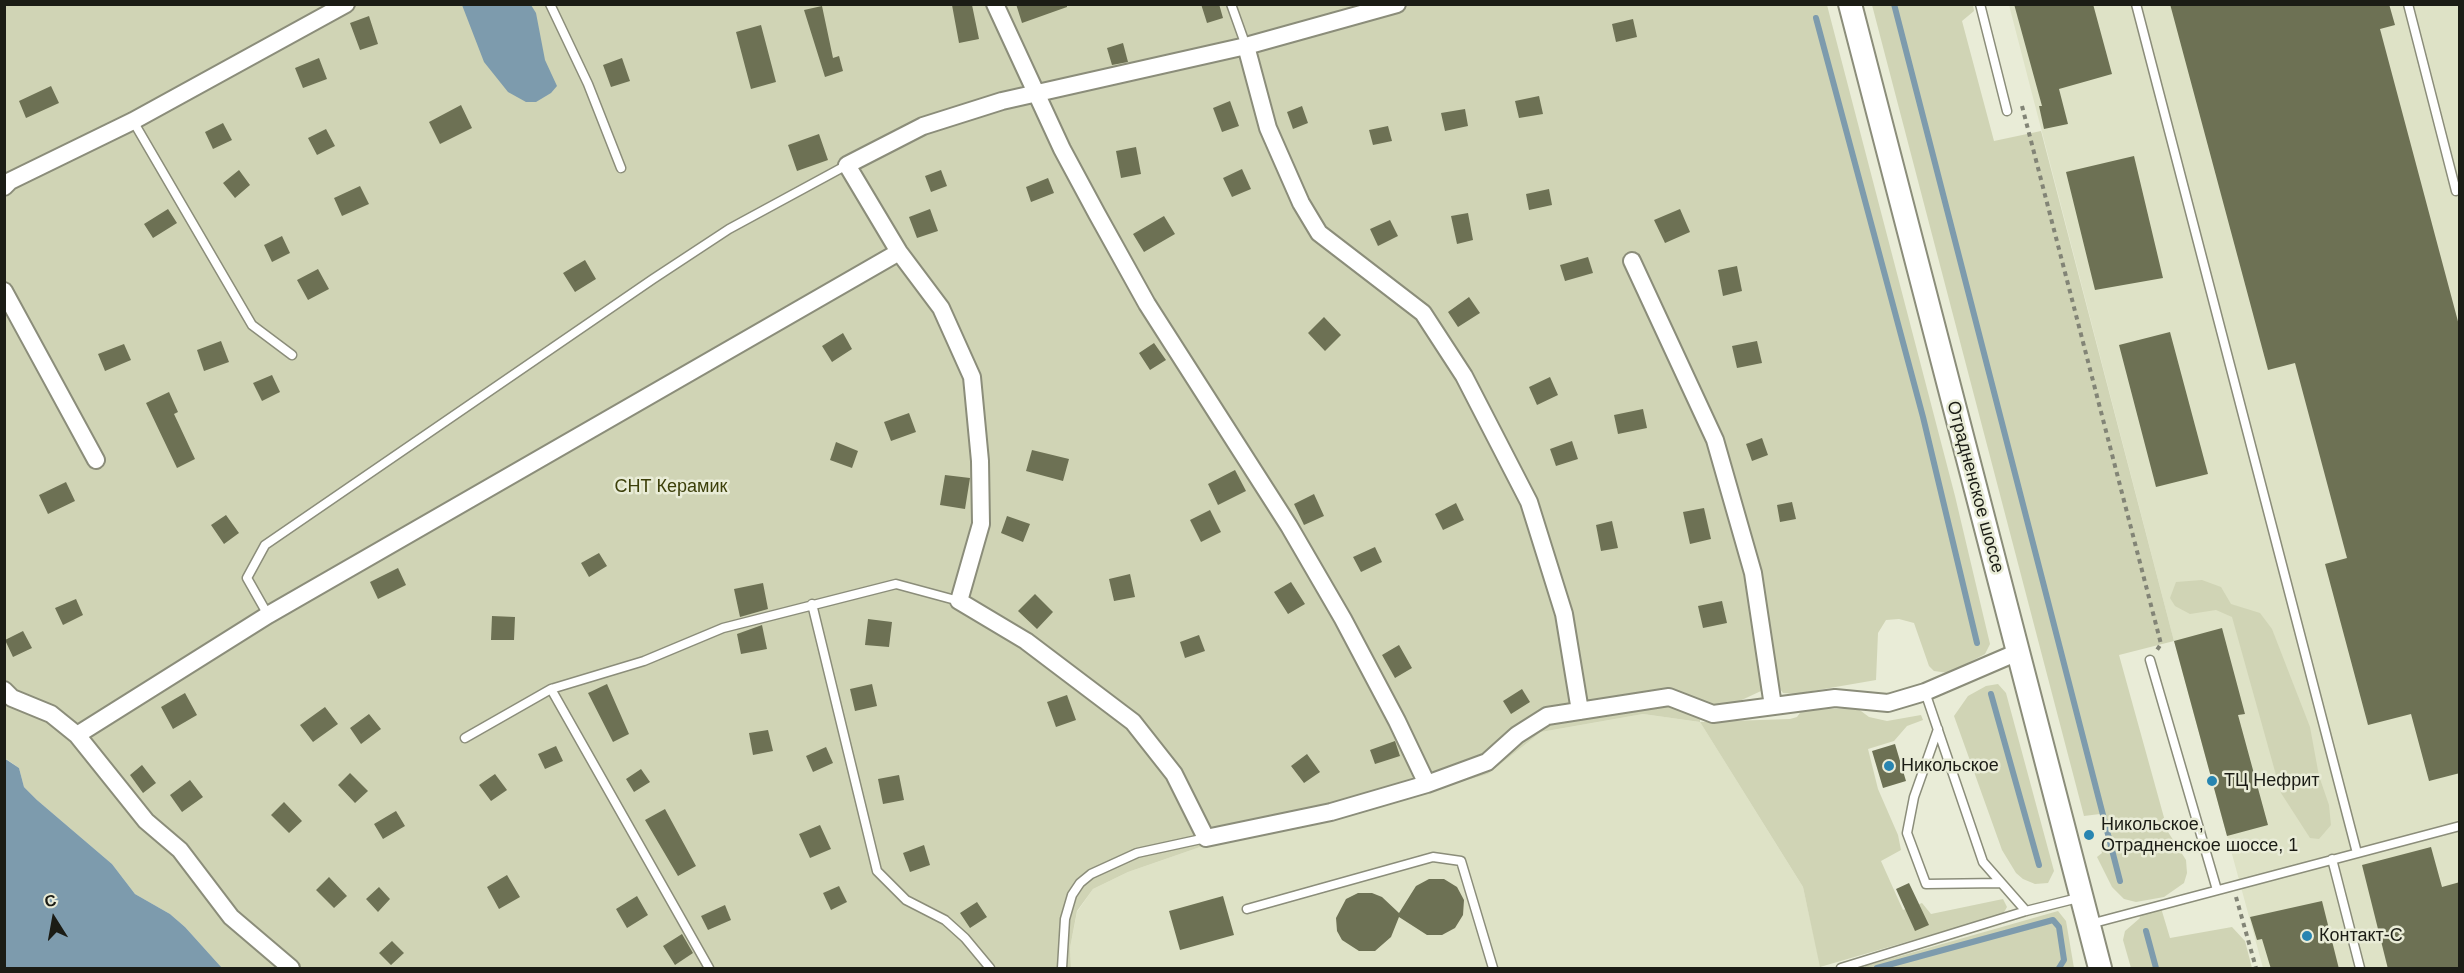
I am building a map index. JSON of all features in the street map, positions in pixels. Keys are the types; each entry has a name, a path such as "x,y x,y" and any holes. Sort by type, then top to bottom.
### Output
{"main road":[{"name":"Отрадненское шоссе","path":"1850,4 2100,969"}],"street":[{"path":"6,182 133,121 346,4"},
{"path":"995,4 1036,94 1092,205 1147,304 1289,526 1343,619 1397,721 1427,784"},
{"path":"1397,4 1246,46 1036,94 923,126 847,165 899,252 941,308 972,377 980,461 981,524 959,601 1026,641 1133,722 1174,774 1206,838 1331,812 1427,784 1487,762 1517,735 1547,716 1669,697 1713,714 1835,698 1888,703 1925,692 2018,652"},
{"path":"1246,46 1268,128 1301,203 1319,233 1423,313 1464,376 1529,502 1564,614 1580,711"},
{"path":"77,735 268,615 899,252"},
{"path":"1632,261 1715,440 1753,573 1773,706"},
{"path":"4,291 96,460"},
{"path":"4,690 12,698 51,714 77,735 146,821 180,850 231,917 291,969"}],"lane":[{"path":"550,4 588,84 621,168"},
{"path":"1231,4 1246,46"},
{"path":"1980,4 2007,111"},
{"path":"2136,4 2357,853"},
{"path":"2408,4 2456,190"},
{"path":"133,121 252,325 292,356"},
{"path":"268,615 247,578 265,545 720,236 847,165"},
{"path":"465,738 551,689 644,661 723,628 896,584 959,601"},
{"path":"812,604 877,871 906,900 945,920 965,938 990,969"},
{"path":"2150,660 2217,890"},
{"path":"551,689 709,969"},
{"path":"1925,692 1983,862 2026,911"},
{"path":"1938,729 1914,797 1907,833 1926,884 2001,883"},
{"path":"2089,924 2460,826"},
{"path":"1062,969 1065,920 1072,895 1080,882 1091,874 1137,853 1206,838"},
{"path":"1247,909 1433,857 1461,861 1493,969"},
{"path":"2332,859 2360,969"},
{"path":"1841,969 2026,911 2082,897"}],"path":[{"path":"2021,101 2161,644 2150,660"},
{"path":"2232,886 2256,969"}],"shaded area":[{"path":"2009,5 2459,5 2459,968 2263,968 2174,641"},
{"path":"1643,714 1700,722 1803,887 1821,968 1071,968 1070,948 1077,912 1093,889 1128,872 1203,846 1280,828 1325,822 1488,774 1541,732"}],"green space":[{"name":"СНТ Керамик","path":"5,5 1827,5 1955,496 1990,644 1985,654 1949,673 1934,671 1929,666 1914,623 1899,619 1886,620 1878,633 1876,680 1795,694 1783,693 1776,684 1731,705 1715,709 1700,704 1700,722 1643,714 1541,732 1488,774 1325,822 1280,828 1203,846 1128,872 1093,889 1077,911 1070,948 1071,968 222,968 185,927 170,914 135,894 112,864 37,800 24,787 19,768 5,758"},
{"path":"1872,5 1973,5 1974,11 1962,21 1994,141 2041,131 2174,641 2119,655 2168,832 2186,860 2187,873 2184,883 2164,897 2136,902 2124,899 2112,887 2097,857 2102,853 2100,846 2108,844 2100,814 2084,816"},
{"path":"2202,580 2221,587 2231,604 2260,613 2272,629 2310,727 2319,776 2329,805 2331,825 2319,839 2310,838 2281,793 2232,617 2216,610 2190,614 2175,606 2170,598 2176,582"},
{"path":"1998,684 2006,693 2054,871 2048,883 2035,884 2023,879 2016,873 2002,850 1954,716 1968,696 1986,686"},
{"path":"1857,708 1869,717 1887,721 1921,715 1923,720 1907,726 1894,741 1868,749 1878,789 1898,835 1901,850 1881,861 1903,910 1922,903 1931,914 2003,899 2007,907 2003,914 1820,967 1803,887 1700,722 1790,719 1797,717 1802,710"},
{"path":"2161,908 2170,938 2232,927 2245,941 2252,968 2131,968 2123,940 2125,931 2140,918 2139,914"},
{"path":"2058,911 2066,921 2074,968 1865,968 1865,966"}],"water":[{"path":"462,5 531,5 536,13 545,60 557,86 551,93 536,102 526,102 508,92 484,62"},
{"path":"4,758 19,768 24,787 37,800 112,864 135,894 170,914 185,927 222,968 5,968"}],"building":[{"path":"1016,4 1067,4 1067,7 1022,23"},
{"path":"1201,4 1219,4 1223,18 1207,23"},
{"path":"2014,4 2093,4 2112,74 2059,89 2068,124 2044,129 2039,106 2042,106"},
{"path":"2170,4 2389,4 2395,25 2380,29 2460,329 2460,773 2429,781 2411,714 2368,725 2325,564 2347,558 2295,363 2268,370"},
{"path":"952,5 972,5 979,39 959,43"},
{"path":"822,6 833,58 839,56 843,71 825,77 804,10"},
{"path":"369,16 378,44 360,50 350,23"},
{"path":"1633,19 1637,37 1616,42 1612,24"},
{"path":"761,25 776,82 751,89 736,32"},
{"path":"1123,43 1128,62 1112,65 1107,48"},
{"path":"319,58 327,79 303,88 295,68"},
{"path":"622,58 630,81 611,87 603,65"},
{"path":"51,86 59,103 26,118 19,101"},
{"path":"1539,96 1543,114 1519,118 1515,101"},
{"path":"1230,101 1239,126 1222,132 1213,108"},
{"path":"461,105 472,128 440,144 429,122"},
{"path":"1302,106 1308,123 1293,129 1287,112"},
{"path":"1465,109 1468,126 1445,131 1441,113"},
{"path":"223,123 232,140 213,149 205,132"},
{"path":"1388,126 1392,141 1373,145 1369,130"},
{"path":"326,129 335,146 317,155 308,138"},
{"path":"819,134 828,160 797,171 788,145"},
{"path":"1136,147 1141,174 1121,178 1116,151"},
{"path":"2134,156 2163,278 2095,290 2066,172"},
{"path":"1242,169 1251,189 1232,197 1223,178"},
{"path":"239,170 250,185 235,198 223,183"},
{"path":"941,170 947,186 931,192 925,176"},
{"path":"1048,178 1054,193 1031,202 1026,187"},
{"path":"360,186 369,204 342,216 334,198"},
{"path":"1549,189 1552,205 1529,210 1526,194"},
{"path":"168,209 177,223 153,238 144,224"},
{"path":"930,209 938,231 917,238 909,217"},
{"path":"1680,209 1690,232 1665,243 1654,220"},
{"path":"1468,213 1473,240 1457,244 1451,216"},
{"path":"1164,216 1175,234 1144,252 1133,234"},
{"path":"1390,220 1398,236 1378,246 1370,229"},
{"path":"282,236 290,253 272,262 264,245"},
{"path":"1588,257 1593,273 1565,281 1560,265"},
{"path":"585,260 596,279 575,292 563,273"},
{"path":"1737,266 1742,291 1723,296 1718,270"},
{"path":"318,269 329,289 308,300 297,280"},
{"path":"1469,297 1480,313 1458,327 1448,312"},
{"path":"1324,317 1341,335 1325,351 1308,333"},
{"path":"2170,332 2208,474 2156,487 2119,345"},
{"path":"843,333 852,349 832,362 822,346"},
{"path":"221,341 229,362 204,371 197,350"},
{"path":"1757,341 1762,363 1737,368 1732,346"},
{"path":"1154,343 1166,360 1150,370 1139,353"},
{"path":"124,344 131,360 105,371 98,354"},
{"path":"272,375 280,392 262,401 253,383"},
{"path":"1550,377 1558,395 1537,405 1529,387"},
{"path":"169,392 178,412 174,414 195,459 177,468 146,403"},
{"path":"1643,409 1647,428 1618,434 1614,415"},
{"path":"909,413 916,432 891,441 884,422"},
{"path":"1762,438 1768,455 1752,461 1746,444"},
{"path":"1572,441 1578,459 1556,466 1550,449"},
{"path":"836,442 858,451 852,468 830,460"},
{"path":"1032,450 1069,459 1063,481 1026,471"},
{"path":"1235,470 1246,491 1218,505 1208,484"},
{"path":"945,475 970,478 965,509 940,505"},
{"path":"66,482 75,501 48,514 39,495"},
{"path":"1314,494 1324,516 1304,525 1294,504"},
{"path":"1792,502 1796,519 1780,522 1777,505"},
{"path":"1456,503 1464,520 1443,530 1435,514"},
{"path":"1704,508 1711,539 1690,544 1683,512"},
{"path":"1210,510 1221,532 1201,542 1190,520"},
{"path":"226,515 239,533 224,544 211,525"},
{"path":"1007,516 1030,524 1023,542 1001,533"},
{"path":"1612,521 1618,548 1601,551 1596,525"},
{"path":"1375,547 1382,562 1361,572 1353,557"},
{"path":"599,553 607,566 589,577 581,563"},
{"path":"398,568 406,585 378,599 370,582"},
{"path":"1130,574 1135,597 1114,601 1109,579"},
{"path":"1291,582 1305,604 1288,614 1274,592"},
{"path":"763,583 768,609 740,617 734,589"},
{"path":"1035,594 1053,612 1037,629 1018,611"},
{"path":"76,599 83,615 63,625 55,608"},
{"path":"1722,601 1727,623 1703,628 1698,606"},
{"path":"492,616 515,617 514,640 491,640"},
{"path":"868,619 892,622 889,647 865,645"},
{"path":"762,625 767,649 741,654 737,634"},
{"path":"2222,628 2245,714 2238,715 2268,825 2227,836 2174,641"},
{"path":"23,631 32,648 13,657 5,640"},
{"path":"1199,635 1205,651 1185,658 1180,642"},
{"path":"1399,645 1412,668 1395,678 1382,655"},
{"path":"607,684 629,734 613,742 588,693"},
{"path":"872,684 877,706 855,711 850,689"},
{"path":"1522,689 1530,702 1511,714 1503,701"},
{"path":"185,693 197,715 173,729 161,707"},
{"path":"1067,695 1076,720 1056,727 1047,702"},
{"path":"325,707 338,724 313,742 300,725"},
{"path":"369,714 381,729 361,744 350,728"},
{"path":"768,730 773,751 753,755 749,733"},
{"path":"1395,741 1400,756 1375,764 1370,750"},
{"name":"Никольское","path":"1895,744 1906,781 1883,788 1872,751"},
{"path":"556,746 563,761 545,769 538,754"},
{"path":"826,747 833,763 813,772 806,756"},
{"path":"1307,754 1320,772 1304,783 1291,766"},
{"path":"142,765 156,783 143,793 130,775"},
{"path":"641,769 650,782 634,792 626,779"},
{"path":"350,773 368,791 355,803 338,785"},
{"path":"495,774 507,790 491,801 479,785"},
{"path":"899,775 904,800 883,804 878,779"},
{"path":"190,780 203,797 182,812 170,795"},
{"path":"284,802 302,821 289,833 271,815"},
{"path":"665,809 696,866 678,876 645,820"},
{"path":"396,811 405,826 383,839 374,824"},
{"path":"820,825 831,849 810,858 799,834"},
{"path":"924,845 930,865 910,872 903,853"},
{"path":"2431,847 2442,887 2460,882 2460,969 2388,969 2362,865"},
{"path":"507,875 520,897 499,909 487,887"},
{"path":"329,877 347,896 334,908 316,890"},
{"path":"1429,879 1444,879 1457,887 1464,900 1463,915 1455,928 1442,935 1427,935 1399,917 1391,937 1375,951 1359,951 1342,940 1337,931 1336,918 1346,899 1358,893 1372,893 1382,897 1399,913 1416,886"},
{"path":"1909,883 1929,925 1915,931 1896,889"},
{"path":"839,886 847,902 831,910 823,893"},
{"path":"379,887 390,899 378,912 366,899"},
{"path":"637,896 648,915 627,928 616,909"},
{"path":"1223,896 1234,935 1180,950 1169,911"},
{"name":"Контакт-С","path":"2322,901 2339,969 2271,969 2262,939 2257,940 2250,917"},
{"path":"977,902 987,917 970,928 960,913"},
{"path":"725,905 731,920 708,930 701,916"},
{"path":"682,934 693,953 675,965 663,946"},
{"path":"392,941 404,953 391,965 379,953"}],"waterway":[{"path":"1894,4 2120,881"},
{"path":"1816,18 1923,417 1977,643"},
{"path":"1991,694 2039,865"},
{"path":"1877,968 2053,920 2059,927 2064,960 2059,968"},
{"path":"2146,931 2156,968"}],"place":[{"name":"Никольское","path":"1889,766"},
{"name":"ТЦ Нефрит","path":"2212,781"},
{"name":"Никольское, Отрадненское шоссе, 1","path":"2089,835"},
{"name":"Контакт-С","path":"2307,936"}]}
